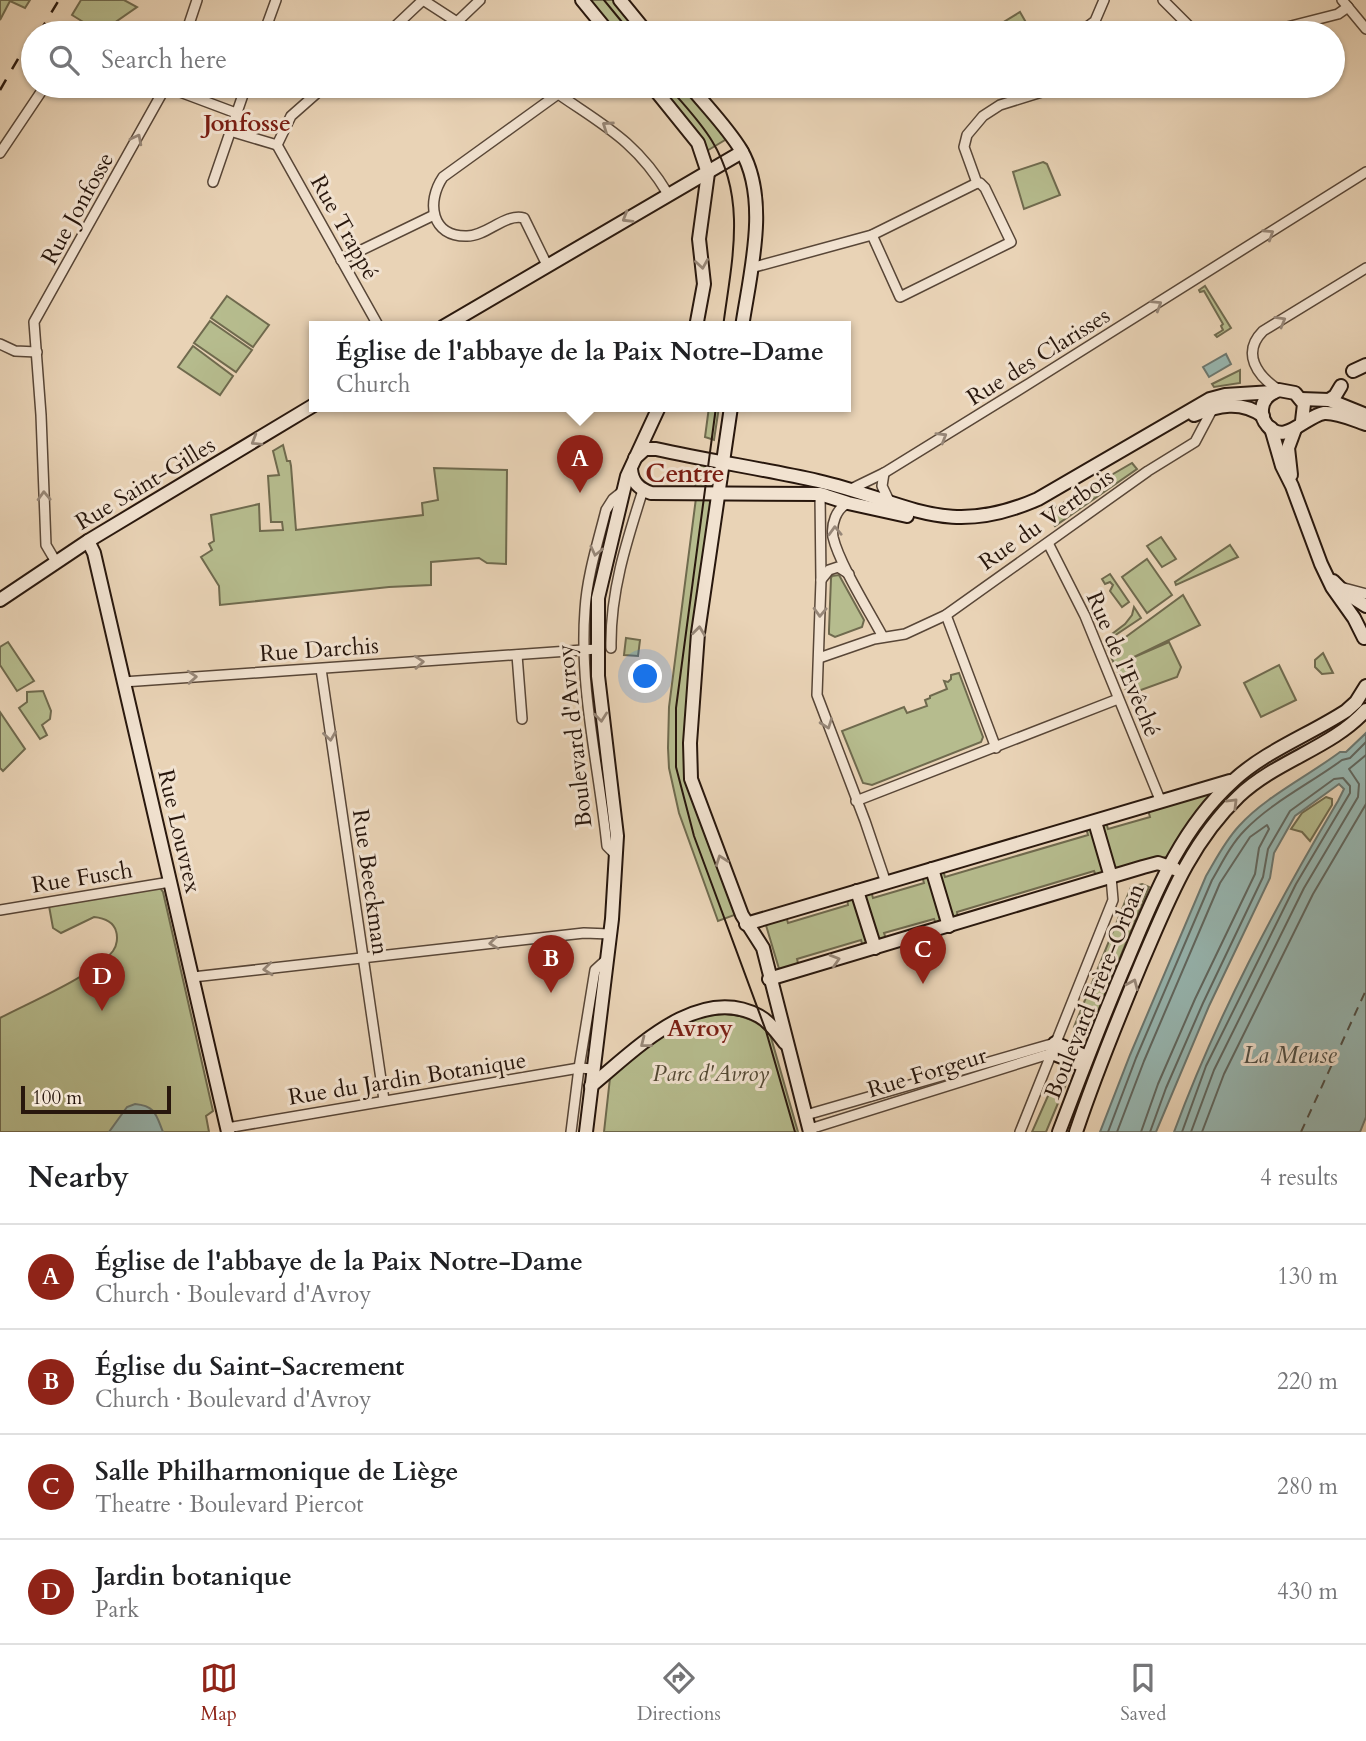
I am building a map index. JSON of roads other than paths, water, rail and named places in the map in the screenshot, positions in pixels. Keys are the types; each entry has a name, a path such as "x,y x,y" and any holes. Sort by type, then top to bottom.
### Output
{"street":[{"path":"190,21 197,0"},
{"path":"268,21 276,0"},
{"path":"401,21 423,0 457,21 480,0"},
{"path":"582,0 599,21"},
{"path":"620,0 637,21"},
{"path":"1095,21 1104,0"},
{"path":"1163,0 1184,21"},
{"path":"1311,21 1338,14 1345,4 1366,29"},
{"path":"0,153 36,98"},
{"name":"Rue Jonfosse","path":"55,562 46,545 34,322 159,98"},
{"path":"196,98 236,113"},
{"path":"213,182 242,98"},
{"path":"230,131 277,145 286,123 310,98"},
{"path":"547,265 524,218 516,217 475,236 449,232 434,215 433,196 439,182 448,173 552,98"},
{"path":"564,98 622,137 655,173 668,194"},
{"path":"662,98 698,143 708,173 699,239 704,284 697,321"},
{"path":"699,98 742,152 754,185 757,210 743,321"},
{"path":"872,235 900,297 1011,242 985,188 977,183 964,147 967,135 983,116 1000,105 1022,98"},
{"name":"Rue Trappé","path":"277,145 376,321"},
{"path":"453,321 742,152"},
{"name":"Rue des Clarisses","path":"820,494 837,494 884,473 1366,172"},
{"path":"751,268 872,235 977,183"},
{"path":"341,260 434,215"},
{"path":"1274,392 1255,366 1253,352 1256,338 1366,268"},
{"path":"0,344 15,351 37,352"},
{"path":"1353,371 1366,365"},
{"path":"1329,400 1341,386"},
{"path":"1292,486 1288,452 1305,410 1301,399 1289,390 1225,395 1210,399 1038,499 1009,511 983,517 952,518 891,504 851,489 651,449 640,452 632,463 634,482 651,493 820,494 848,503 943,524 978,524 999,521 1032,508 1185,419 1213,408 1238,405 1263,416 1271,428 1278,456 1318,555 1332,580 1366,606"},
{"path":"1263,416 1263,406 1274,392"},
{"path":"1301,399 1329,400 1366,415"},
{"name":"Rue Saint-Gilles","path":"0,600 88,541 309,408"},
{"name":"Rue du Vertbois","path":"819,657 883,637 905,634 946,615 1147,471 1195,442 1213,408"},
{"name":"Boulevard d'Avroy","path":"586,1132 611,934 616,855 616,826 590,649 598,598 623,491 632,463 657,412"},
{"path":"730,412 698,633 690,770 691,779 746,924 763,948 810,1131"},
{"path":"1271,428 1283,433 1316,415 1329,413 1366,424"},
{"path":"884,473 881,486 891,504"},
{"name":"Boulevard d'Avroy","path":"611,648 611,605 643,490"},
{"path":"820,494 821,580 817,695 886,883"},
{"path":"848,503 837,514 834,538 849,574 883,637"},
{"name":"Rue Louvrex","path":"88,541 94,553 228,1130"},
{"name":"Rue de l'Evêché","path":"1048,543 1085,616 1161,802"},
{"path":"821,580 829,570 838,567 849,574"},
{"path":"1332,580 1366,594"},
{"path":"1332,580 1332,587 1365,637"},
{"path":"946,615 996,748"},
{"name":"Rue Darchis","path":"123,682 590,649"},
{"path":"517,655 522,719"},
{"name":"Rue Beeckman","path":"321,669 384,1100"},
{"path":"746,924 1234,780 1263,759 1346,711 1356,702 1366,686"},
{"path":"856,801 1118,699"},
{"name":"Boulevard Frère-Orban","path":"1076,1132 1125,1002 1181,872 1211,826 1245,791 1282,765 1347,728 1366,710"},
{"name":"Boulevard Frère-Orban","path":"1059,1132 1168,867 1197,820 1234,780"},
{"path":"1095,822 1111,877"},
{"path":"769,979 1154,864 1181,872"},
{"path":"932,869 949,926"},
{"name":"Boulevard Frère-Orban","path":"1020,1132 1113,900 1111,877"},
{"name":"Rue Fusch","path":"0,910 170,882"},
{"path":"857,891 875,948"},
{"path":"193,977 584,933 611,934"},
{"name":"Boulevard d'Avroy","path":"571,1132 595,970 607,959"},
{"path":"574,1102 670,1023 700,1011 735,1009 755,1015 769,1024 788,1046"},
{"path":"1054,1048 1086,1061"},
{"name":"Rue Forgeur","path":"806,1115 1028,1050 1054,1048"},
{"name":"Rue Forgeur","path":"810,1131 834,1120 1031,1061 1054,1048"},
{"path":"1028,1050 1031,1061"},
{"name":"Rue du Jardin Botanique","path":"228,1130 384,1100 579,1068 593,1069"},
{"path":"831,1108 827,1114 834,1120"}],"water":[{"path":"1226,354 1231,364 1209,377 1203,367"},
{"name":"La Meuse","path":"1366,733 1366,1117 1360,1132 1174,1132 1209,1046 1248,963 1344,789 1339,784 1295,816 1274,853 1270,878 1209,1006 1156,1132 1100,1132 1206,876 1225,844 1249,815 1340,752 1346,752"},
{"path":"135,1104 151,1109 163,1132 109,1132 127,1107"}],"tram line":[{"path":"604,0 621,21"},
{"path":"678,98 712,141 730,186 733,256 724,321"},
{"path":"715,412 676,708 676,767 694,836 766,1031 795,1132"}],"railway":[{"path":"46,21 59,0"},
{"path":"0,90 21,54"}],"place":[{"name":"Église de l'abbaye de la Paix Notre-Dame","path":"580,493"},
{"name":"Salle Philharmonique de Liège","path":"923,984"},
{"name":"Église du Saint-Sacrement","path":"551,993"},
{"name":"Jardin botanique","path":"102,1011"}],"district":[{"name":"Jonfosse","path":"247,123"},
{"name":"Centre","path":"685,473"},
{"name":"Avroy","path":"700,1028"}],"park label":[{"name":"Parc d'Avroy","path":"711,1073"}]}
